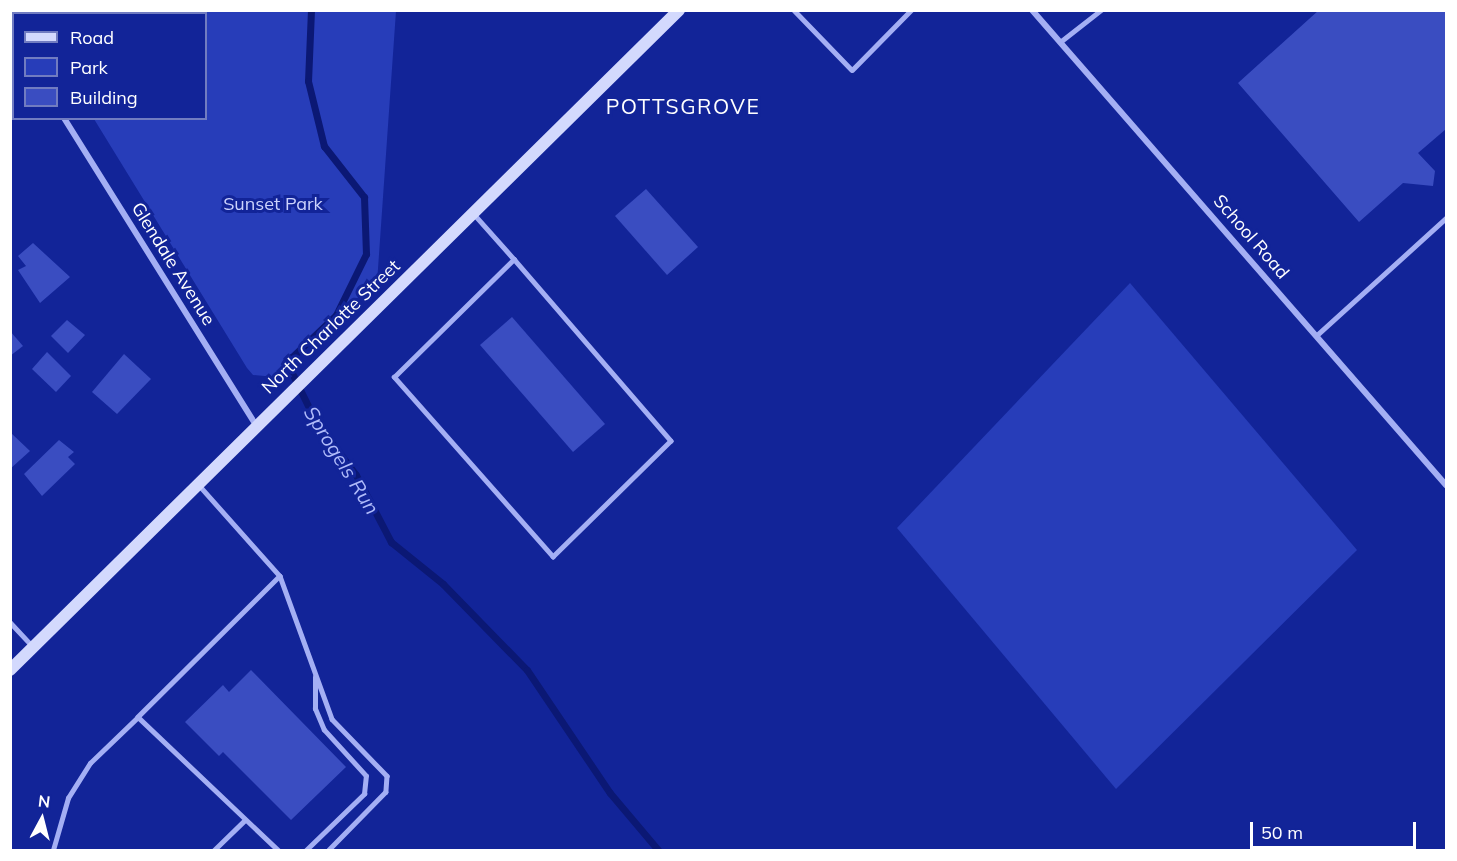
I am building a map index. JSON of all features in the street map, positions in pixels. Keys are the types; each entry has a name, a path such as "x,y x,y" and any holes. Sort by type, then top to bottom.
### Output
{"main road":[{"name":"North Charlotte Street","path":"10,670 679,10"}],"street":[{"name":"School Road","path":"1032,10 1446,485"},
{"name":"Glendale Avenue","path":"65,120 256,425"}],"lane":[{"path":"794,10 852,70 910,10"},
{"path":"1060,42 1101,10"},
{"path":"473,213 514,258 671,441 553,557 394,377 514,258"},
{"path":"1317,335 1446,218"},
{"path":"198,483 280,576 332,719 387,776 386,792 329,850"},
{"path":"52,850 68,798 85,772 280,576"},
{"path":"10,622 33,648"},
{"path":"306,850 364,794 366,776 324,730 315,709 315,672"},
{"path":"138,717 278,850"},
{"path":"213,850 245,820"}],"green space":[{"name":"Sunset Park","path":"79,11 396,11 377,283 275,377 253,375 247,368 95,120 207,120 207,12"},
{"path":"1130,283 1357,550 1116,789 897,528"}],"building":[{"path":"1319,10 1446,10 1446,129 1418,153 1435,171 1433,186 1403,183 1359,222 1238,83"},
{"path":"646,189 698,247 667,275 615,216"},
{"path":"33,243 70,277 40,303 18,270 26,266 18,256"},
{"path":"512,317 605,424 573,452 480,345"},
{"path":"67,320 85,335 68,353 51,336"},
{"path":"10,331 23,346 10,356"},
{"path":"47,352 71,376 56,392 32,369"},
{"path":"124,354 151,379 117,414 92,392"},
{"path":"10,432 30,451 10,469"},
{"path":"59,440 74,452 68,457 75,464 42,496 24,474"},
{"path":"251,670 346,767 291,820 223,752 219,756 185,722 223,685 229,692"}],"waterway":[{"name":"Sprogels Run","path":"311,10 308,81 324,146 364,197 366,254 336,315 292,357 291,371 316,422 356,475 391,542 443,584 527,670 610,793 658,850"}],"district":[{"name":"POTTSGROVE","path":"683,106"}]}
